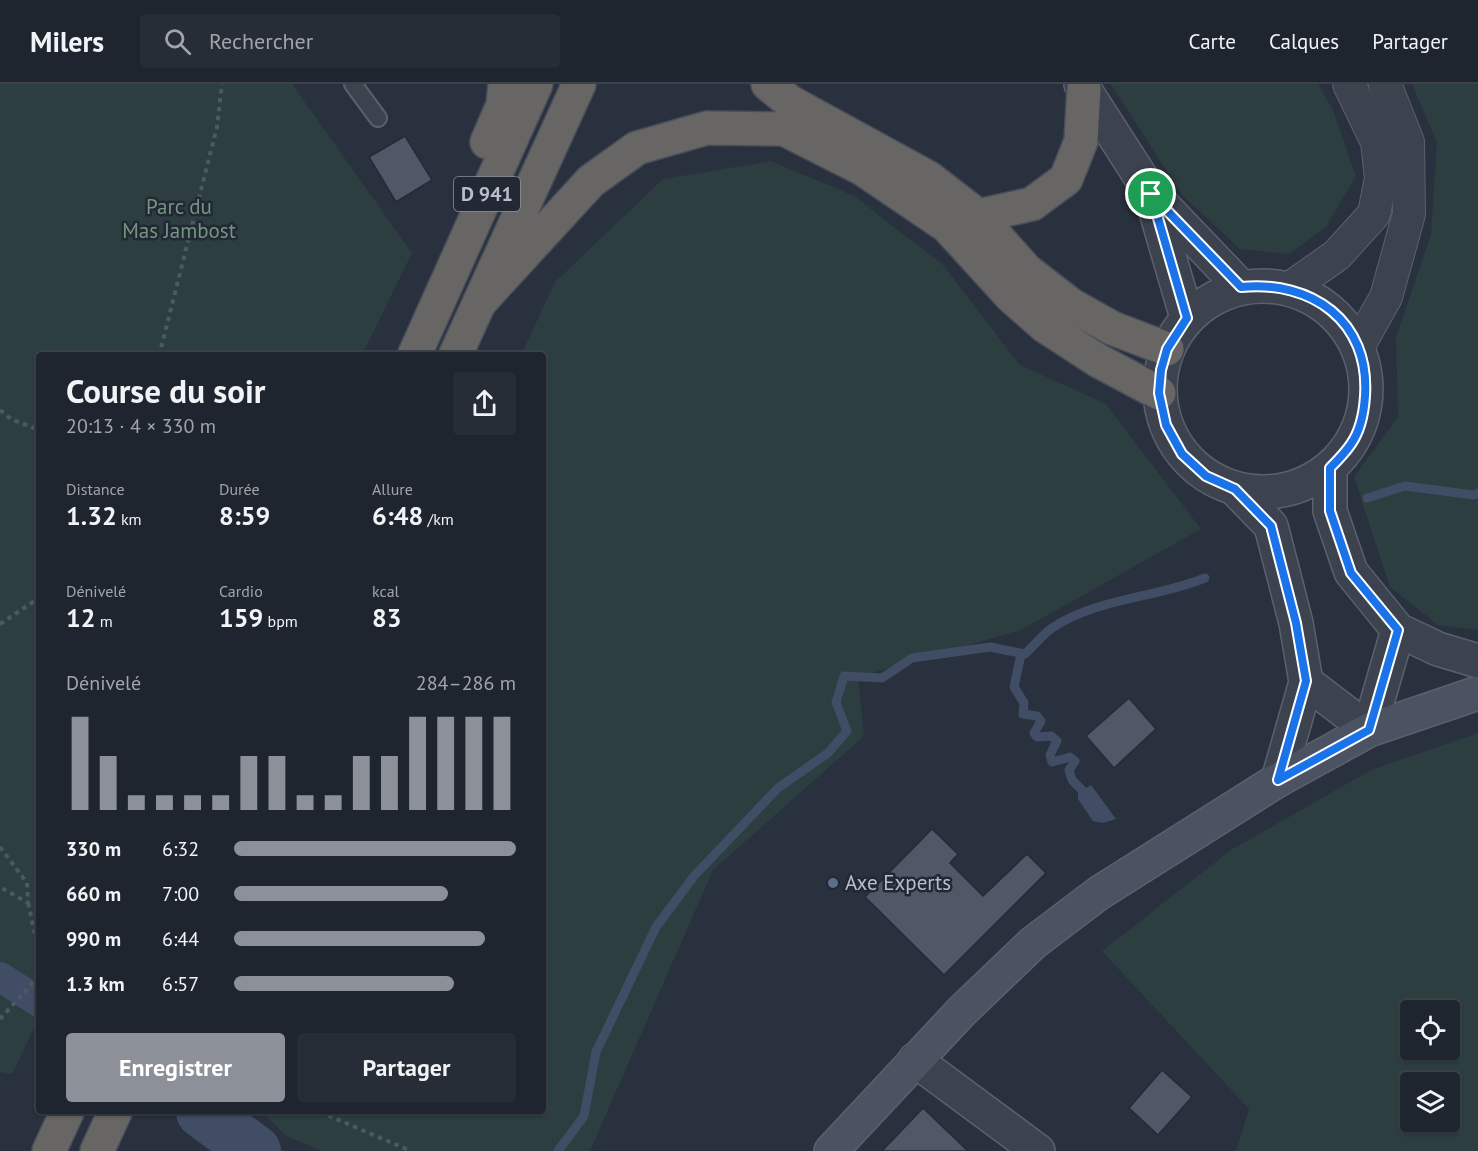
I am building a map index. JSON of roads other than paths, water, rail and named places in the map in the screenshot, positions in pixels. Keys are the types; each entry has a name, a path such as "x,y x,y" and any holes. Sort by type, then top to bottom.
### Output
{"highway":[{"path":"437,304 452,223 503,105 505,84"},
{"name":"D 941","path":"416,352 536,84"},
{"name":"D 941","path":"457,352 579,84"},
{"path":"768,84 790,102 929,178 978,216 1026,270 1071,305 1112,328 1167,349"},
{"path":"978,216 1032,204 1066,179 1081,141 1082,86"},
{"path":"480,302 591,181 637,148 707,128 784,129 863,169 947,226 1012,297 1046,326 1097,360 1159,393"},
{"path":"49,1151 66,1114"},
{"path":"97,1151 114,1114"}],"main road":[{"path":"831,1151 962,1011 1033,943 1099,893 1278,780 1369,730 1478,693"}],"street":[{"path":"1290,288 1337,255 1374,214 1381,178 1377,142 1348,84"},
{"path":"1358,347 1386,297 1409,214 1408,142 1385,84"},
{"path":"1082,86 1151,194 1241,287"},
{"path":"1151,194 1187,318"},
{"path":"1265,285 1290,288 1318,300 1342,321 1358,347 1366,379 1364,412 1352,443 1330,468 1301,486 1268,493 1235,489 1206,476 1182,454 1166,425 1159,393 1161,370 1167,349 1187,318 1212,298 1241,287 1265,285"},
{"path":"1330,468 1330,511 1351,573 1398,630 1438,649 1478,661"},
{"path":"1235,489 1271,526 1296,623 1306,681 1278,780"},
{"path":"1306,681 1369,730 1398,630"},
{"path":"915,1060 1038,1151"}],"lane":[{"path":"353,84 378,118"}],"water":[{"path":"1091,785 1116,819 1103,823 1093,821 1078,799 1078,793"}],"waterway":[{"path":"1367,498 1405,486 1474,495 1478,493"},
{"path":"558,1151 584,1116 596,1052 656,927 694,876 778,788 828,753 847,731 836,702 844,676 882,678 912,658 990,647 1025,654 1048,631 1069,618 1107,604 1186,585 1205,578"},
{"path":"1021,654 1014,687 1024,703 1023,714 1037,716 1041,721 1034,733 1037,737 1051,736 1057,741 1050,755 1052,762 1070,757 1075,761 1069,770 1072,780 1085,793"},
{"path":"0,977 36,1000"},
{"path":"205,1114 255,1151"}],"place":[{"name":"Axe Experts","path":"833,883"}],"park label":[{"name":"Parc du Mas Jambost","path":"179,219"}]}
